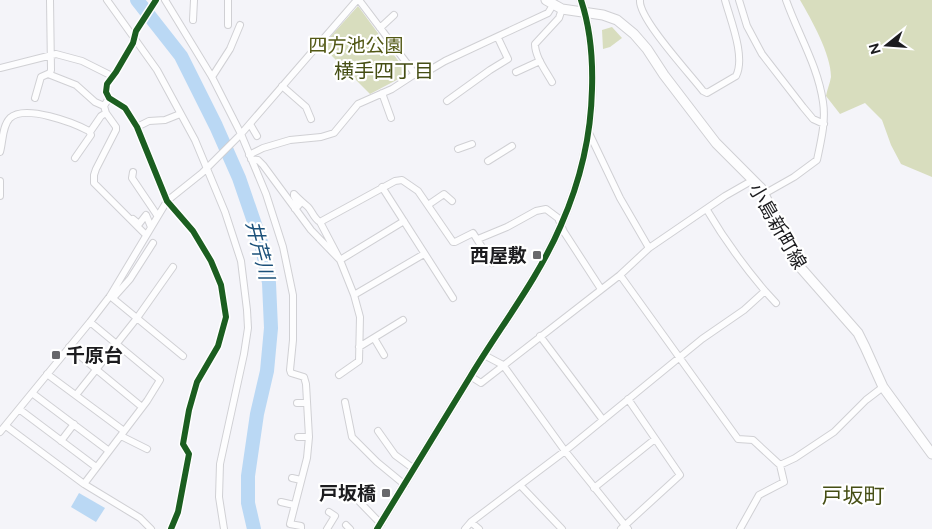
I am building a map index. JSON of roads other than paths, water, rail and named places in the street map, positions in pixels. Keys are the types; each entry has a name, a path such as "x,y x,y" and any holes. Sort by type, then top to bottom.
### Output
{"main road":[{"name":"小島新町線","path":"550,2 562,9 603,15 617,20 634,34 647,49 664,75 716,143 761,188 800,267 858,333 883,387 932,454"}],"street":[{"path":"34,98 41,77 48,74 51,70 50,0"},
{"path":"107,0 135,34 169,89 208,168 234,237 240,260 248,310 248,328 220,464 219,497 223,527 226,525 229,529"},
{"path":"156,0 135,34 133,43 107,84 106,92 109,98 121,104 137,127 167,200 193,231 211,261 221,284 226,317 218,346 205,365 197,382 189,410 183,444 189,454 178,512 171,529"},
{"path":"165,0 212,77 240,135 266,194 283,247 294,304 290,370 304,377 306,384 307,458 290,524 301,526 301,529"},
{"path":"192,20 194,0"},
{"path":"228,0 228,25"},
{"path":"111,297 150,226 167,200 208,168 240,135 358,0 415,74 354,107 343,124 334,133 321,137 290,140 263,148 250,157"},
{"path":"350,492 379,526 470,376 543,261 561,226 574,194 589,132 593,63 589,28 581,0"},
{"path":"640,0 640,9 659,37 703,91 707,93 736,76 739,71 737,42 725,0"},
{"path":"739,0 747,26 762,54 802,107 814,119 824,124"},
{"path":"764,194 817,160 824,124 823,102 811,59 786,0"},
{"path":"418,77 445,61 498,38 548,13 550,2"},
{"path":"552,82 534,47 559,18 562,9"},
{"path":"380,28 394,16"},
{"path":"212,77 230,49 240,25"},
{"path":"447,101 490,70 508,60 498,38"},
{"path":"0,68 51,54 62,54 82,61 112,76"},
{"path":"516,72 540,61"},
{"path":"48,74 76,85 105,110 116,127 96,169 94,183 146,234"},
{"path":"282,86 306,107 311,119"},
{"path":"382,93 391,118"},
{"path":"75,158 105,110 109,98"},
{"path":"0,152 3,133 8,119 14,116 35,113 74,123 90,132"},
{"path":"137,127 150,121 165,120 180,114"},
{"path":"250,124 257,136"},
{"path":"589,132 620,198 649,248"},
{"path":"458,149 472,144"},
{"path":"488,161 512,146"},
{"path":"250,157 258,160 263,165 295,209 326,247 340,260"},
{"path":"133,172 132,178 158,215"},
{"path":"0,180 0,196"},
{"path":"320,222 382,187 402,180 418,191 453,242 471,233 474,234 492,263"},
{"path":"470,376 481,384 620,275 649,248 725,196 753,180"},
{"path":"382,187 452,298"},
{"path":"295,209 299,206 294,194 307,206 315,220 320,222 340,260 354,295 360,317 359,361 339,374"},
{"path":"428,205 444,194 452,202"},
{"path":"478,239 507,228 530,213 542,209 556,215 564,232 601,289"},
{"path":"707,210 745,267 776,303"},
{"path":"126,212 138,224 146,215 150,226"},
{"path":"340,260 404,221"},
{"path":"151,529 140,518 84,484 2,429 111,297 130,279 153,243"},
{"path":"354,295 424,254"},
{"path":"76,395 138,318 173,267"},
{"path":"620,275 738,439 753,440 780,465 784,482 759,495 740,529"},
{"path":"464,529 565,451 679,357 744,310 765,290"},
{"path":"111,297 183,356"},
{"path":"360,347 403,320"},
{"path":"84,484 160,380 90,322"},
{"path":"540,336 603,420"},
{"path":"374,338 384,356"},
{"path":"69,347 142,407"},
{"path":"484,355 503,365 624,528 680,475 628,399"},
{"path":"47,374 122,433 147,449"},
{"path":"780,465 834,432 866,400 883,387"},
{"path":"32,393 108,451"},
{"path":"345,402 352,437 404,485"},
{"path":"298,403 307,403"},
{"path":"19,409 96,467"},
{"path":"61,441 74,424"},
{"path":"378,432 395,455 414,469"},
{"path":"298,438 308,437"},
{"path":"594,488 655,438"},
{"path":"292,478 301,480"},
{"path":"520,485 562,529"},
{"path":"281,502 294,505"},
{"path":"327,529 335,516 329,512"},
{"path":"471,522 480,529"}],"water":[{"path":"79,493 105,508 96,522 71,507"}],"waterway":[{"name":"井芹川","path":"137,0 181,56 216,126 239,178 261,242 269,283 271,328 267,371 257,414 248,476 248,503 254,529"}],"place":[{"name":"西屋敷","path":"537,255"},
{"name":"千原台","path":"56,355"},
{"name":"戸坂橋","path":"386,493"}],"district":[{"name":"横手四丁目","path":"384,71"},
{"name":"戸坂町","path":"853,496"}],"park label":[{"name":"四方池公園","path":"356,45"}]}
